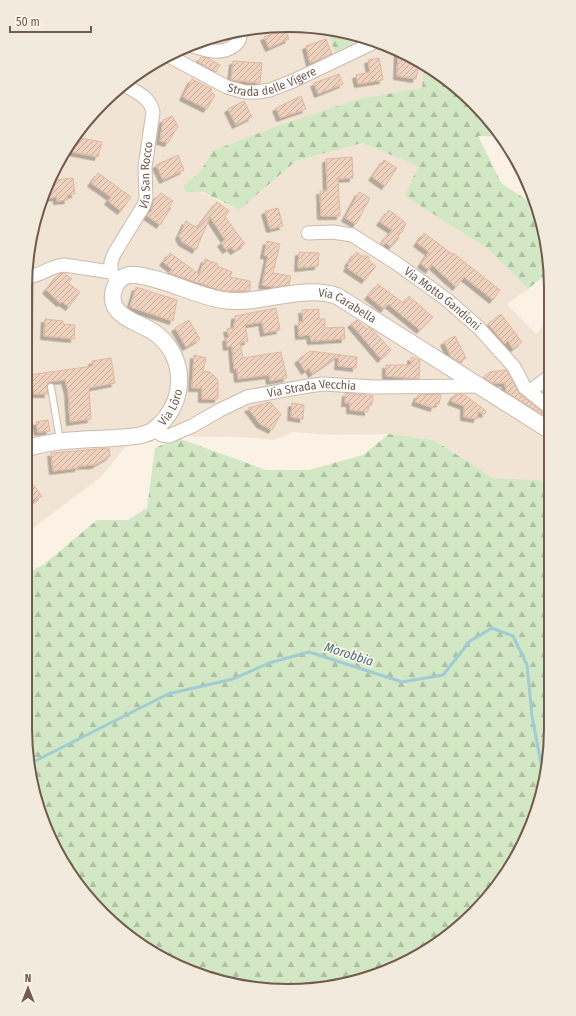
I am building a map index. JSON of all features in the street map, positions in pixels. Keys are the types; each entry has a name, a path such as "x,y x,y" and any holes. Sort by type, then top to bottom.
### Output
{"street":[{"path":"200,48 213,52 223,51 238,42 240,37"},
{"name":"Strada delle Vigere","path":"174,59 227,87 239,91 257,92 270,90 293,81 368,46"},
{"name":"Via San Rocco","path":"115,277 111,262 114,254 144,205 146,198 144,167 153,112 152,105 147,98 129,88"},
{"name":"Via Motto Gandioni","path":"308,233 333,232 352,235 396,263 446,300 479,328 514,367 522,383 544,403"},
{"path":"33,275 57,265 64,265 115,277"},
{"name":"Via Carabella","path":"115,277 136,275 229,301 314,293 331,294 352,304 544,427"},
{"name":"Via Lôro","path":"32,448 60,442 141,436 156,429 168,415 175,401 179,376 177,362 170,348 160,337 144,326 127,318 117,310 112,296 115,277"},
{"path":"530,391 544,381"},
{"name":"Via Strada Vecchia","path":"156,429 162,435 169,436 192,426 247,397 308,386 480,386"}],"lane":[{"path":"51,387 60,442"}],"shaded area":[{"path":"288,32 329,35 337,60 368,45 386,51 424,71 423,88 358,99 212,151 201,171 184,185 239,210 296,161 362,143 419,166 406,196 487,248 528,289 507,304 536,334 544,325 544,482 537,480 493,478 434,440 389,434 330,435 293,432 274,440 244,437 134,436 101,477 32,529 32,288 34,255 41,222 51,190 66,160 85,132 119,96 132,85 160,66 190,51 238,37 255,34"}],"green space":[{"path":"329,35 364,44 337,60"},
{"path":"423,71 444,85 469,107 494,137 478,136 502,184 528,201 539,238 543,277 528,289 487,248 405,196 418,166 362,143 296,161 239,210 203,192 185,192 184,185 201,171 212,151 280,125 358,99 422,88"},
{"path":"389,434 434,440 493,478 537,480 544,482 544,728 542,761 535,794 525,826 518,841 510,856 491,884 457,920 444,931 416,950 386,965 354,975 321,982 288,984 255,982 222,975 190,965 175,958 160,950 132,931 107,909 85,884 66,856 58,841 51,826 41,794 34,761 32,728 32,570 43,565 97,520 128,520 147,508 155,448 178,438 266,470 309,470 363,455"}],"building":[{"path":"286,32 289,39 269,48 264,37 275,33"},
{"path":"326,39 332,54 310,63 306,46"},
{"path":"201,57 210,59 220,65 216,72 198,62"},
{"path":"398,57 418,68 416,79 397,76"},
{"path":"379,58 383,80 358,84 356,75 370,72 368,60"},
{"path":"233,61 262,63 260,83 231,80"},
{"path":"339,74 343,84 318,94 314,83"},
{"path":"192,79 212,89 210,92 215,95 207,109 183,97"},
{"path":"301,96 306,109 280,118 276,108"},
{"path":"244,101 252,117 236,125 228,109"},
{"path":"172,116 178,126 168,143 160,141 163,120"},
{"path":"81,138 102,142 98,157 72,152"},
{"path":"178,155 184,170 163,180 156,165"},
{"path":"352,157 353,178 338,179 340,216 321,216 320,191 327,191 326,159"},
{"path":"384,160 397,168 385,186 372,177"},
{"path":"98,173 131,197 121,211 108,201 111,197 91,183"},
{"path":"73,178 75,194 67,195 68,200 57,201 57,197 49,198 56,180"},
{"path":"359,192 370,198 356,224 345,218"},
{"path":"161,193 173,201 169,207 171,208 160,225 147,216 152,210 154,198 156,199"},
{"path":"217,202 229,211 225,217 245,244 234,251 231,247 226,250 221,243 225,240 210,217 196,250 182,242 179,236 186,221 197,228"},
{"path":"278,208 283,226 270,229 265,211"},
{"path":"389,210 406,223 402,232 398,234 399,238 391,247 386,243 383,245 381,244 392,230 380,222"},
{"path":"424,233 452,254 453,253 500,290 493,300 464,277 456,287 432,265 429,270 421,264 429,252 417,243"},
{"path":"267,241 280,244 273,273 291,276 289,285 274,287 262,285 268,256 264,255"},
{"path":"299,252 319,253 318,266 298,268"},
{"path":"356,252 362,256 368,256 370,262 376,266 365,280 347,268 349,265 348,263"},
{"path":"170,253 199,274 205,259 218,264 217,266 232,272 230,277 250,281 250,291 223,291 169,273 172,269 163,262"},
{"path":"64,273 72,279 68,283 80,292 69,307 62,302 60,303 46,290 59,274"},
{"path":"378,284 403,303 409,296 433,317 420,330 388,304 384,309 368,296"},
{"path":"136,287 177,300 173,321 130,307"},
{"path":"276,308 280,330 264,333 262,322 245,325 248,341 240,343 243,358 281,352 287,378 270,381 269,375 238,379 237,369 234,369 232,346 227,347 226,338 229,337 227,329 234,328 235,316"},
{"path":"319,309 319,319 325,319 325,328 344,327 345,339 311,341 310,335 299,336 298,322 303,322 302,310"},
{"path":"501,314 522,342 513,349 508,341 505,344 488,324"},
{"path":"45,319 63,321 63,324 75,325 74,339 44,336"},
{"path":"189,320 200,339 186,347 175,328"},
{"path":"357,320 367,329 369,327 372,329 391,350 381,359 351,324"},
{"path":"455,336 466,358 459,362 451,357 444,342"},
{"path":"310,351 357,357 356,368 338,366 339,355 312,374 309,368 305,371 298,360"},
{"path":"194,355 206,358 203,371 210,372 218,380 218,399 202,399 202,388 192,388"},
{"path":"411,357 420,360 419,379 386,376 386,365 411,365"},
{"path":"111,358 115,383 89,388 91,419 70,422 68,391 65,380 48,382 48,394 34,394 32,386 32,375 93,366 92,361"},
{"path":"506,370 520,394 544,413 544,416 506,392 505,383 492,383 483,377 490,372"},
{"path":"346,393 373,396 372,405 368,405 368,412 350,410 350,403 345,403"},
{"path":"455,394 465,395 486,411 485,414 478,412 477,419 464,417 464,406 451,401"},
{"path":"418,395 441,395 439,404 435,403 434,408 415,402"},
{"path":"270,402 281,414 272,430 260,424 248,408"},
{"path":"292,403 304,405 303,419 291,417"},
{"path":"48,420 50,431 38,432 36,422"},
{"path":"109,448 110,456 95,465 78,466 78,468 53,471 51,453"},
{"path":"32,483 42,496 32,502"}],"waterway":[{"name":"Morobbia","path":"34,761 168,694 233,679 269,663 309,652 402,682 443,675 470,641 492,628 513,636 527,665 532,716 541,765"}]}
